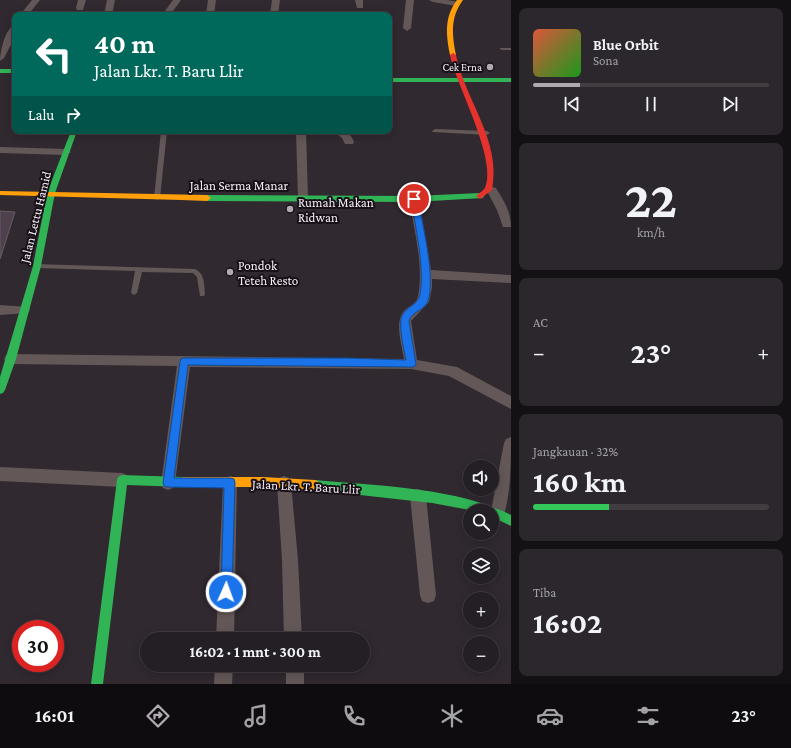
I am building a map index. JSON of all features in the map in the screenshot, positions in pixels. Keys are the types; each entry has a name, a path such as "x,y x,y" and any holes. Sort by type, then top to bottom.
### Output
{"street":[{"path":"26,12 36,0"},
{"path":"109,12 111,0"},
{"path":"168,12 177,0"},
{"path":"210,12 212,0"},
{"path":"274,12 276,0"},
{"path":"407,28 410,0"},
{"path":"433,0 458,2 451,16 450,32 456,64 461,78 474,101 494,154 498,177 492,192 503,210 507,224"},
{"path":"0,58 12,34"},
{"path":"0,71 12,71"},
{"path":"392,80 461,78 511,80"},
{"name":"Jalan Lettu Hamid","path":"0,390 3,374 11,359 37,266 52,193 73,134"},
{"path":"301,134 303,198"},
{"path":"343,134 347,136 349,142"},
{"path":"0,150 66,152"},
{"name":"Jalan Serma Manar","path":"0,192 157,198 414,199 478,197 492,192"},
{"path":"411,364 405,321 406,316 423,302 425,292 425,274 414,199"},
{"path":"425,274 511,279"},
{"path":"0,310 24,310"},
{"path":"11,359 411,364 452,371 511,403"},
{"path":"168,483 184,362"},
{"path":"499,508 511,443"},
{"name":"Jalan Lkr. T. Baru Llir","path":"0,474 168,483 284,483 370,490 451,500 465,504"},
{"path":"97,684 122,480"},
{"path":"225,632 230,483"},
{"path":"284,483 290,560 293,632"},
{"path":"418,496 428,595"},
{"name":"Jalan Lkr. T. Baru Llir","path":"499,514 511,521"},
{"path":"224,672 224,684"},
{"path":"295,672 295,684"}],"lane":[{"path":"502,49 511,49"},
{"path":"435,131 487,133"},
{"path":"157,198 164,134"},
{"path":"37,266 194,271 200,276 202,294"},
{"path":"134,293 139,269"}],"building":[{"path":"0,211 15,212 0,259"}],"traffic: fast":[{"path":"0,71 12,71"},
{"path":"392,80 511,80"},
{"path":"0,390 11,359 37,266 51,193 73,134"},
{"path":"207,198 414,199 480,196"},
{"path":"97,684 122,480 183,482"},
{"path":"315,485 404,494 459,502 486,509 511,521"}],"traffic: slow":[{"path":"453,55 450,40 450,26 452,12 460,0"},
{"path":"0,193 207,198"},
{"path":"183,482 263,482 315,485"}],"traffic: jam":[{"path":"453,55 458,73 470,100 484,139 489,159 491,177 488,190 480,196"}],"place":[{"name":"Cek Erna","path":"490,67"},
{"name":"Rumah Makan Ridwan","path":"290,209"},
{"name":"Pondok Teteh Resto","path":"230,272"}],"route":[{"path":"226,592 230,483 168,483 184,362 346,362 411,364 405,321 406,316 423,302 425,296 425,270 414,199"}]}
